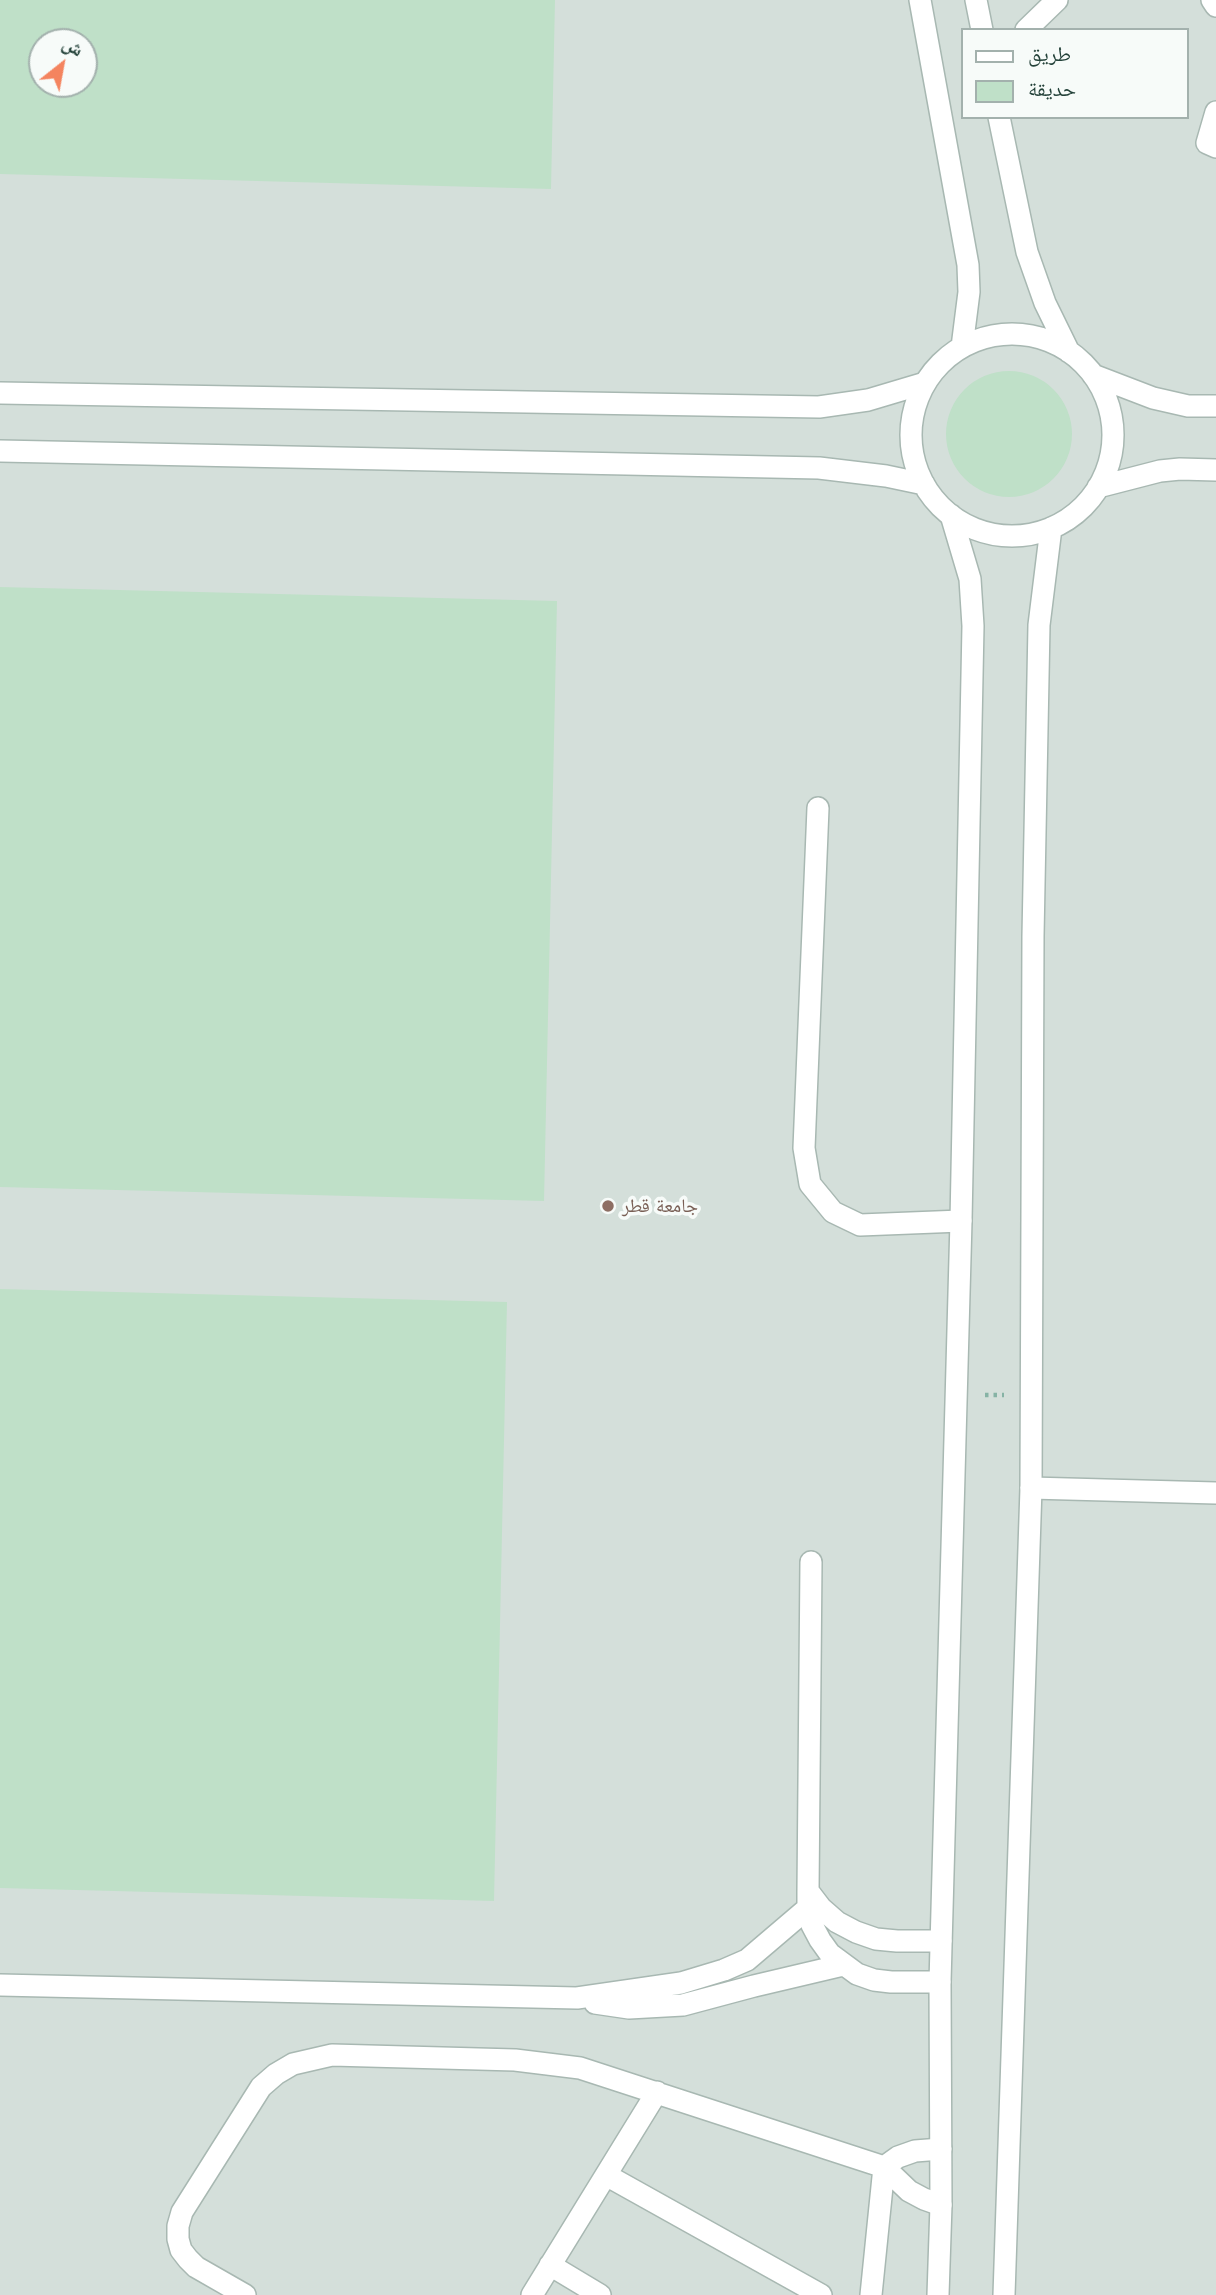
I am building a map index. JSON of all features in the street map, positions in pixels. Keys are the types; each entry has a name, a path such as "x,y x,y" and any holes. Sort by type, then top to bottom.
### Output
{"street":[{"path":"920,0 968,265 969,292 962,346"},
{"path":"976,0 982,28"},
{"path":"1029,28 1057,0"},
{"path":"1212,0 1216,6"},
{"path":"1216,112 1207,143 1216,146"},
{"path":"999,119 1027,252 1045,303 1069,352"},
{"path":"1024,335 1055,344 1069,352 1093,375 1108,405 1113,439 1111,456 1098,487 1086,504 1051,528 1017,536 982,531 951,515 924,484 912,450 911,433 917,399 925,383 942,363 962,346 993,336 1024,335"},
{"path":"1093,375 1153,398 1188,405 1216,406"},
{"path":"0,393 819,407 868,400 925,383"},
{"path":"0,450 819,468 886,476 924,484"},
{"path":"1098,487 1160,471 1216,470"},
{"path":"938,2295 941,2205 940,1982 961,1221 973,626 970,579 951,515"},
{"path":"1004,2295 1031,1488 1033,936 1039,635 1043,577 1051,528"},
{"path":"818,808 804,1148 810,1184 833,1212 860,1225 961,1221"},
{"path":"1031,1488 1216,1493"},
{"path":"811,1562 808,1900 813,1925 830,1954 857,1974 874,1980 940,1982"},
{"path":"808,1900 837,1922 876,1939 941,1941"},
{"path":"0,1985 576,1998 655,1988 702,1978 724,1970 747,1960 808,1900"},
{"path":"576,1998 629,2008 684,2005 843,1965"},
{"path":"245,2295 196,2267 181,2250 178,2226 182,2212 261,2087 293,2064 331,2055 515,2060 580,2068 884,2167 909,2191 941,2205"},
{"path":"532,2295 657,2092"},
{"path":"871,2295 884,2167 898,2157 915,2151 941,2149"},
{"path":"606,2175 821,2295"},
{"path":"550,2265 600,2295"}],"path":[{"path":"956,1394 1031,1396"}],"shaded area":[{"name":"جامعة قطر","path":"0,0 1216,0 1216,2295 0,2295"}],"green space":[{"path":"0,0 555,0 551,189 0,174"},
{"path":"1009,371 1033,376 1053,390 1067,410 1072,434 1067,458 1053,478 1033,492 1009,497 985,492 965,478 951,458 946,434 951,410 965,390 985,376"},
{"path":"0,587 557,601 544,1201 0,1187"},
{"path":"0,1289 507,1302 494,1901 0,1888"}],"place":[{"name":"جامعة قطر","path":"608,1206"}]}
